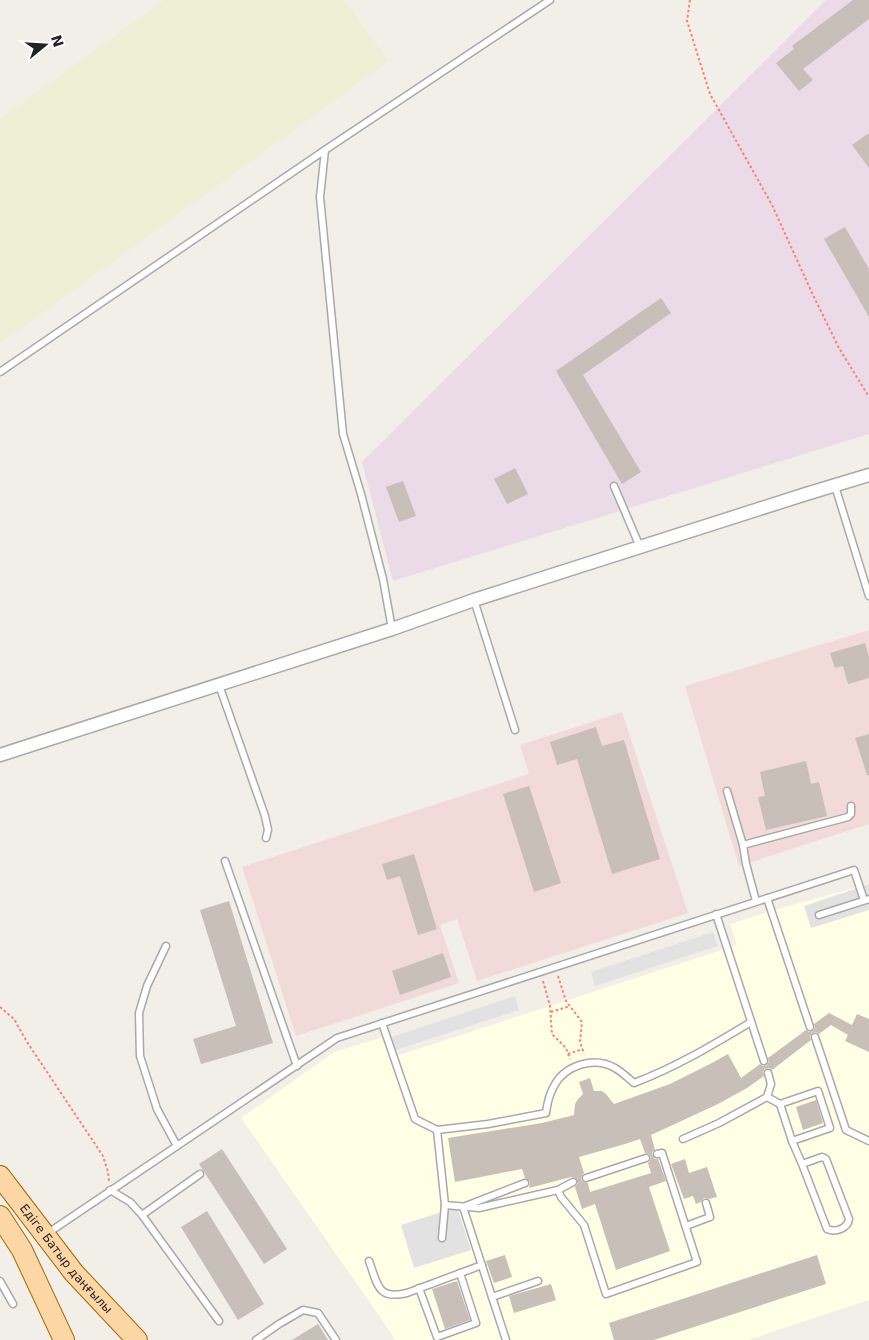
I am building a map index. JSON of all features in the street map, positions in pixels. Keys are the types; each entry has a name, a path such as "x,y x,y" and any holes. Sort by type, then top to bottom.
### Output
{"main road":[{"name":"Едіге Батыр даңғылы","path":"0,1176 74,1273 137,1340"},
{"name":"Едіге Батыр даңғылы","path":"0,1216 22,1250 64,1340"}],"street":[{"path":"0,756 474,600 869,475"}],"lane":[{"path":"0,372 325,150 550,0"},
{"path":"325,150 320,198 343,434 383,579 392,628"},
{"path":"614,486 640,547"},
{"path":"835,486 869,596"},
{"path":"474,600 515,730"},
{"path":"218,685 265,816 268,830 266,838"},
{"path":"727,791 743,845 756,901"},
{"path":"743,845 848,817 851,814 852,806"},
{"path":"225,860 297,1066"},
{"path":"44,1235 337,1038 854,870 866,899 819,915"},
{"path":"767,898 810,1027"},
{"path":"716,914 764,1061"},
{"path":"166,946 147,986 139,1013 140,1056 157,1109 177,1146"},
{"path":"382,1024 416,1119 437,1130 488,1124 546,1113 548,1099 561,1076 573,1068 587,1063 601,1063 614,1067 634,1083 676,1066 751,1022"},
{"path":"815,1037 846,1130 869,1141"},
{"path":"683,1139 719,1124 767,1097 771,1084 768,1073"},
{"path":"780,1104 818,1091 830,1128 792,1140"},
{"path":"767,1097 780,1104 792,1140 827,1229 846,1227 849,1224 849,1219 826,1159 822,1157 802,1164"},
{"path":"437,1130 445,1205 442,1238"},
{"path":"558,1190 561,1197 584,1225 606,1294 697,1262 662,1153 656,1154"},
{"path":"586,1178 646,1158"},
{"path":"142,1215 200,1174"},
{"path":"445,1205 479,1208 558,1190 573,1182"},
{"path":"463,1207 525,1183"},
{"path":"110,1190 130,1202 142,1215 219,1321"},
{"path":"686,1226 710,1217 706,1203"},
{"path":"463,1207 506,1340"},
{"path":"369,1262 380,1290 387,1294 396,1295 482,1265"},
{"path":"419,1288 437,1337 453,1332 476,1323 460,1273"},
{"path":"0,1281 13,1304"},
{"path":"492,1297 538,1281"},
{"path":"256,1340 303,1310 318,1313 336,1340"}],"path":[{"path":"690,0 687,21 710,94 772,205 812,295 839,348 869,397"},
{"path":"555,967 566,1001 582,1022 580,1042 587,1063"},
{"path":"540,972 550,1006 552,1034 566,1048 573,1068"},
{"path":"551,1012 570,1006"},
{"path":"0,1007 14,1019 27,1042 103,1156 108,1172 110,1190"},
{"path":"568,1054 583,1050"}],"shaded area":[{"path":"164,0 344,0 389,61 0,344 0,119"},
{"path":"826,0 869,0 869,434 393,581 362,462"},
{"path":"869,630 869,824 739,866 685,686"},
{"path":"622,712 688,913 477,981 457,919 440,925 459,983 296,1036 242,867 529,774 520,745"},
{"path":"869,884 869,1300 748,1340 396,1340 241,1118 334,1052 383,1037 390,1058 737,945 730,924"},
{"path":"869,884 869,910 811,928 804,906"},
{"path":"713,932 718,946 595,986 591,972"},
{"path":"515,996 519,1010 396,1050 392,1037"},
{"path":"457,1207 471,1250 414,1268 401,1225"}],"building":[{"path":"853,0 869,0 869,19 803,69 813,80 799,91 776,63 794,49 792,46"},
{"path":"869,133 869,168 852,145"},
{"path":"845,227 869,269 869,317 824,239"},
{"path":"661,298 671,313 583,375 641,472 622,484 556,371"},
{"path":"515,468 528,494 507,504 494,479"},
{"path":"403,481 416,516 399,522 386,487"},
{"path":"865,643 869,657 869,678 848,684 843,666 835,668 830,653"},
{"path":"596,727 602,746 624,740 660,859 612,874 577,759 557,765 550,742"},
{"path":"869,734 869,775 867,775 855,738"},
{"path":"806,761 811,784 819,782 827,816 766,830 758,797 765,796 760,772"},
{"path":"529,786 561,883 534,892 503,794"},
{"path":"414,854 437,929 418,935 400,876 387,880 382,864"},
{"path":"229,901 273,1043 201,1064 193,1039 236,1026 200,910"},
{"path":"443,953 451,977 400,995 392,971"},
{"path":"829,1013 852,1025 857,1014 869,1019 869,1052 845,1041 848,1035 831,1025 819,1034 816,1032 812,1033 810,1036 811,1040 772,1070 769,1068 765,1069 763,1072 764,1076 747,1088 718,1104 651,1135 655,1150 652,1152 652,1155 655,1159 658,1159 666,1181 649,1187 670,1251 616,1270 595,1204 582,1209 575,1187 578,1183 575,1178 571,1177 529,1188 530,1182 525,1178 522,1169 455,1182 448,1138 542,1123 574,1115 575,1104 583,1094 579,1082 590,1078 594,1091 602,1091 614,1104 670,1084 728,1054 741,1078 760,1064 763,1066 767,1065 769,1062 768,1058 806,1030 809,1032 813,1031 815,1028 814,1024","holes":["640,1139 645,1153 651,1157 648,1163 651,1173 590,1192 588,1183 583,1182 581,1179 584,1173 579,1157"]},
{"path":"816,1100 823,1123 803,1130 796,1107"},
{"path":"222,1149 287,1249 264,1264 199,1164"},
{"path":"685,1159 689,1173 707,1167 717,1197 704,1198 696,1204 693,1196 684,1199 671,1164"},
{"path":"207,1211 264,1304 238,1320 181,1227"},
{"path":"505,1255 512,1277 494,1283 486,1261"},
{"path":"817,1255 826,1284 654,1340 614,1340 609,1323"},
{"path":"457,1281 470,1320 445,1329 432,1289"},
{"path":"551,1284 556,1300 514,1313 509,1296"},
{"path":"318,1324 328,1340 292,1340"}]}
